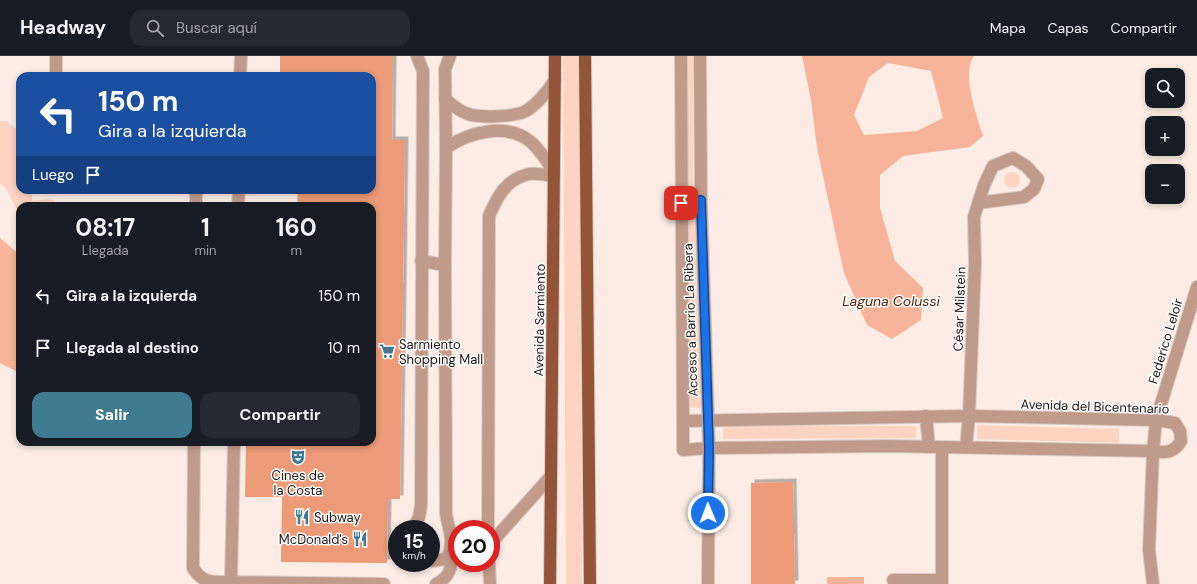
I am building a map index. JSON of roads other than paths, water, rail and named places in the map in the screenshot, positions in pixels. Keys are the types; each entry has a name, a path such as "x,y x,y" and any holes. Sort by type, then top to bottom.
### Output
{"main road":[{"name":"Avenida Sarmiento","path":"550,584 556,56"},
{"path":"585,56 590,584"}],"street":[{"path":"56,56 56,72"},
{"path":"240,72 241,56"},
{"path":"417,56 423,71 421,506 418,520"},
{"path":"447,559 451,550 452,540 446,514 445,69 450,56"},
{"path":"681,56 683,421"},
{"name":"Acceso a Barrio La Ribera","path":"700,56 701,200 709,448 708,584"},
{"path":"445,99 455,108 468,114 480,116 510,115 525,112 540,100 555,80"},
{"path":"446,148 459,139 470,135 481,132 506,131 519,135 530,141 543,154 554,174 529,174 512,181 498,194 489,216 488,520"},
{"name":"César Milstein","path":"966,447 969,416 975,263 974,216 978,203 984,185 993,166 1013,158 1026,166 1038,179 1034,189 1024,197 978,203"},
{"path":"681,203 701,200"},
{"path":"421,261 445,265"},
{"name":"Federico Leloir","path":"1153,584 1149,550 1153,450 1156,420 1197,287"},
{"path":"926,416 929,447"},
{"name":"Avenida del Bicentenario","path":"926,416 1156,420 1175,423 1180,431 1182,441 1177,448 1167,453 1153,450 966,447 709,448 683,450 683,421 926,416"},
{"path":"194,446 193,568 198,577 207,582 384,584"},
{"path":"231,582 234,446"},
{"path":"893,580 941,582 942,448"},
{"path":"500,533 551,476"},
{"path":"440,560 447,559"},
{"path":"436,584 444,580 451,571 451,562 447,559"},
{"path":"489,572 490,584"}],"water":[{"name":"Laguna Colussi","path":"802,56 974,56 970,64 969,73 971,95 983,136 970,147 903,156 880,175 880,208 895,261 923,288 921,320 892,339 867,325 844,273 817,148 811,100","holes":["888,63 931,71 943,118 917,131 864,135 854,115 869,77"]},
{"path":"0,238 16,252 16,371 0,363"},
{"path":"827,577 864,577 864,584 827,584"}],"place":[{"name":"Sarmiento Shopping Mall","path":"387,351"},
{"name":"Cines de la Costa","path":"298,457"},
{"name":"Subway","path":"302,517"},
{"name":"McDonald's","path":"360,539"}]}
